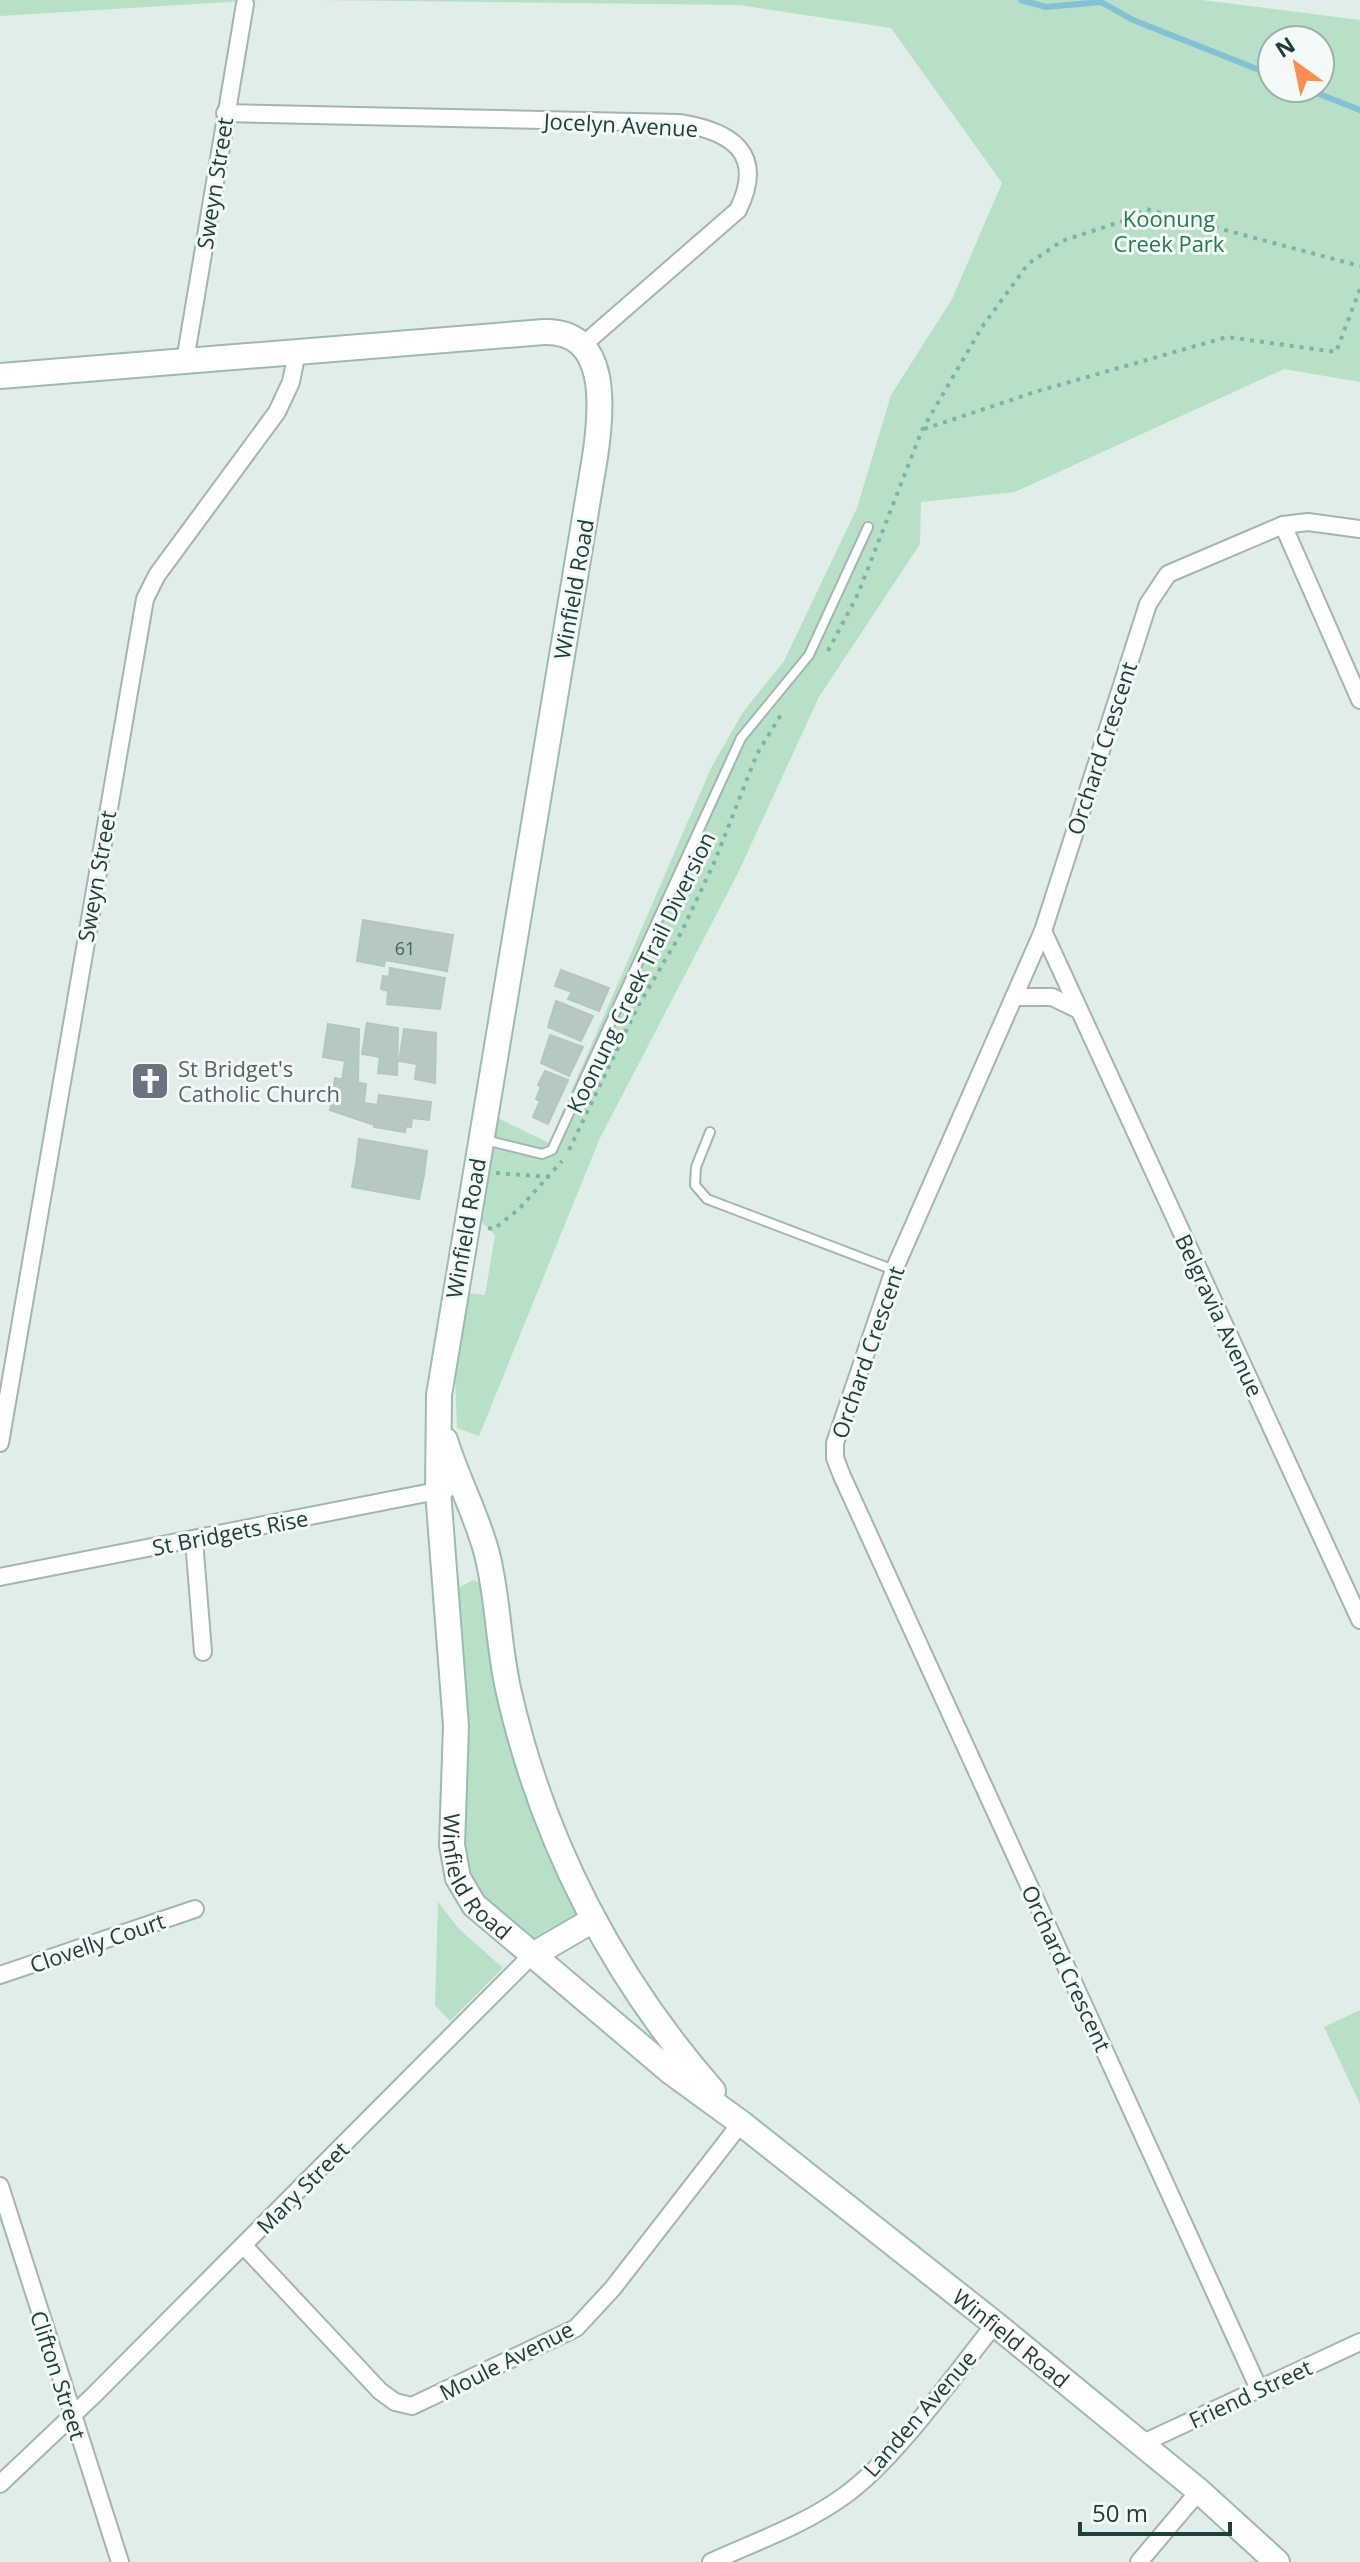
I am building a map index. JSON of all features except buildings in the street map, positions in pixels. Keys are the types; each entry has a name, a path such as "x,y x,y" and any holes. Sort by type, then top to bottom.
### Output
{"street":[{"name":"Sweyn Street","path":"185,361 245,4"},
{"name":"Jocelyn Avenue","path":"225,113 679,123 707,127 727,135 744,156 747,167 744,197 738,210 584,344"},
{"path":"0,376 544,332 566,333 584,344"},
{"name":"Winfield Road","path":"584,344 597,381 598,435 441,1372 438,1418 449,1488 455,1687 454,1863 474,1905 531,1956 671,2072 741,2123 995,2324 1199,2491 1277,2562"},
{"name":"Sweyn Street","path":"0,1443 141,611 157,575 277,412 291,382 297,352"},
{"name":"Orchard Crescent","path":"1259,2389 835,1458 835,1443 894,1270 1043,931 1148,604 1168,574 1283,525 1308,522 1360,529"},
{"path":"1283,525 1360,700"},
{"name":"Belgravia Avenue","path":"1043,931 1360,1620"},
{"path":"1014,997 1052,997 1079,1010"},
{"name":"Winfield Road","path":"449,1488 488,1559 509,1694 528,1768 553,1836 593,1920 669,2038 741,2123"},
{"name":"St Bridgets Rise","path":"0,1577 449,1488"},
{"path":"194,1540 203,1652"},
{"name":"Clovelly Court","path":"0,1975 195,1909"},
{"path":"531,1956 593,1920"},
{"name":"Mary Street","path":"0,2484 244,2246 531,1956"},
{"name":"Moule Avenue","path":"244,2246 380,2391 395,2402 412,2406 576,2328 613,2288 741,2123"},
{"name":"Clifton Street","path":"0,2186 120,2562"},
{"name":"Landen Avenue","path":"711,2562 820,2512 846,2495 877,2468 995,2324"},
{"name":"Friend Street","path":"1141,2444 1360,2342"},
{"path":"1139,2562 1199,2491"}],"lane":[{"path":"480,1139 542,1154 552,1150 741,738 809,655 868,527"},
{"path":"710,1132 696,1167 695,1185 707,1199 894,1270"}],"path":[{"path":"823,658 858,594 922,430 982,327 1028,264 1062,241 1132,218 1146,209 1360,266"},
{"path":"922,430 1038,391 1227,337 1336,352 1360,289"},
{"name":"Koonung Creek Trail Diversion","path":"465,1224 494,1229 550,1177 579,1132 631,1021 681,933 714,863 757,754 783,711"},
{"path":"475,1170 550,1177"}],"green space":[{"path":"0,0 262,0 0,16"},
{"name":"Koonung Creek Park","path":"313,0 1202,0 1360,20 1360,382 1284,369 1015,492 921,502 920,544 819,697 738,873 600,1138 479,1436 457,1428 455,1381 469,1293 485,1295 495,1235 481,1221 498,1118 549,1143 711,768 743,712 784,661 857,508 891,395 952,299 1002,183 891,28 739,5"},
{"path":"473,1580 483,1584 579,1913 532,1942 497,1920 462,1870 455,1590"},
{"path":"438,1902 459,1929 503,1968 450,2021 435,2005"},
{"path":"1360,2010 1360,2104 1324,2027"}],"waterway":[{"path":"1021,0 1046,7 1101,2 1133,20 1256,69"},
{"path":"1336,101 1360,110"}],"place":[{"name":"St Bridget's Catholic Church","path":"150,1081"}]}
